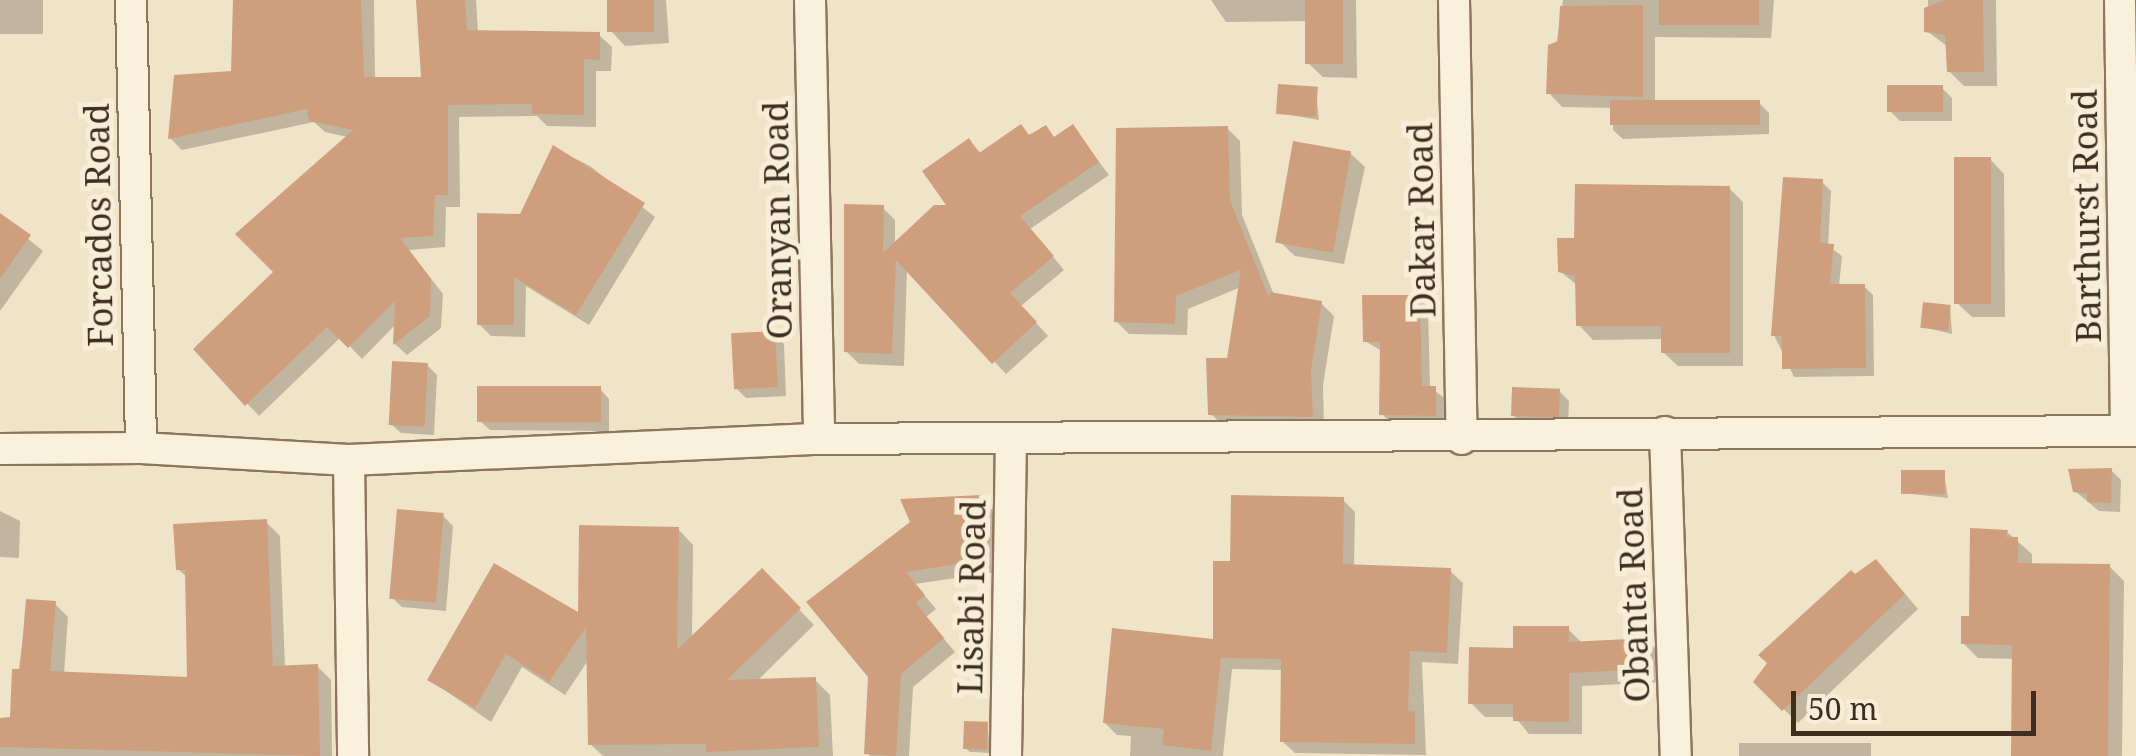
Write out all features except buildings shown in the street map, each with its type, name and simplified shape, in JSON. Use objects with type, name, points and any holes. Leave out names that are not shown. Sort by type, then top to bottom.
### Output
[{"type":"street","name":"Forcados Road","points":[[130,0],[141,448]]},
{"type":"street","name":"Oranyan Road","points":[[810,0],[819,439]]},
{"type":"street","name":"Dakar Road","points":[[1454,0],[1462,438]]},
{"type":"street","name":"Barthurst Road","points":[[2120,0],[2131,430]]},
{"type":"street","points":[[0,449],[141,448],[349,460],[819,439],[1462,438],[1665,432],[2131,430]]},
{"type":"street","name":"Obanta Road","points":[[1665,432],[1676,756]]},
{"type":"street","name":"Lisabi Road","points":[[1006,756],[1011,439]]},
{"type":"street","points":[[349,460],[354,756]]}]
